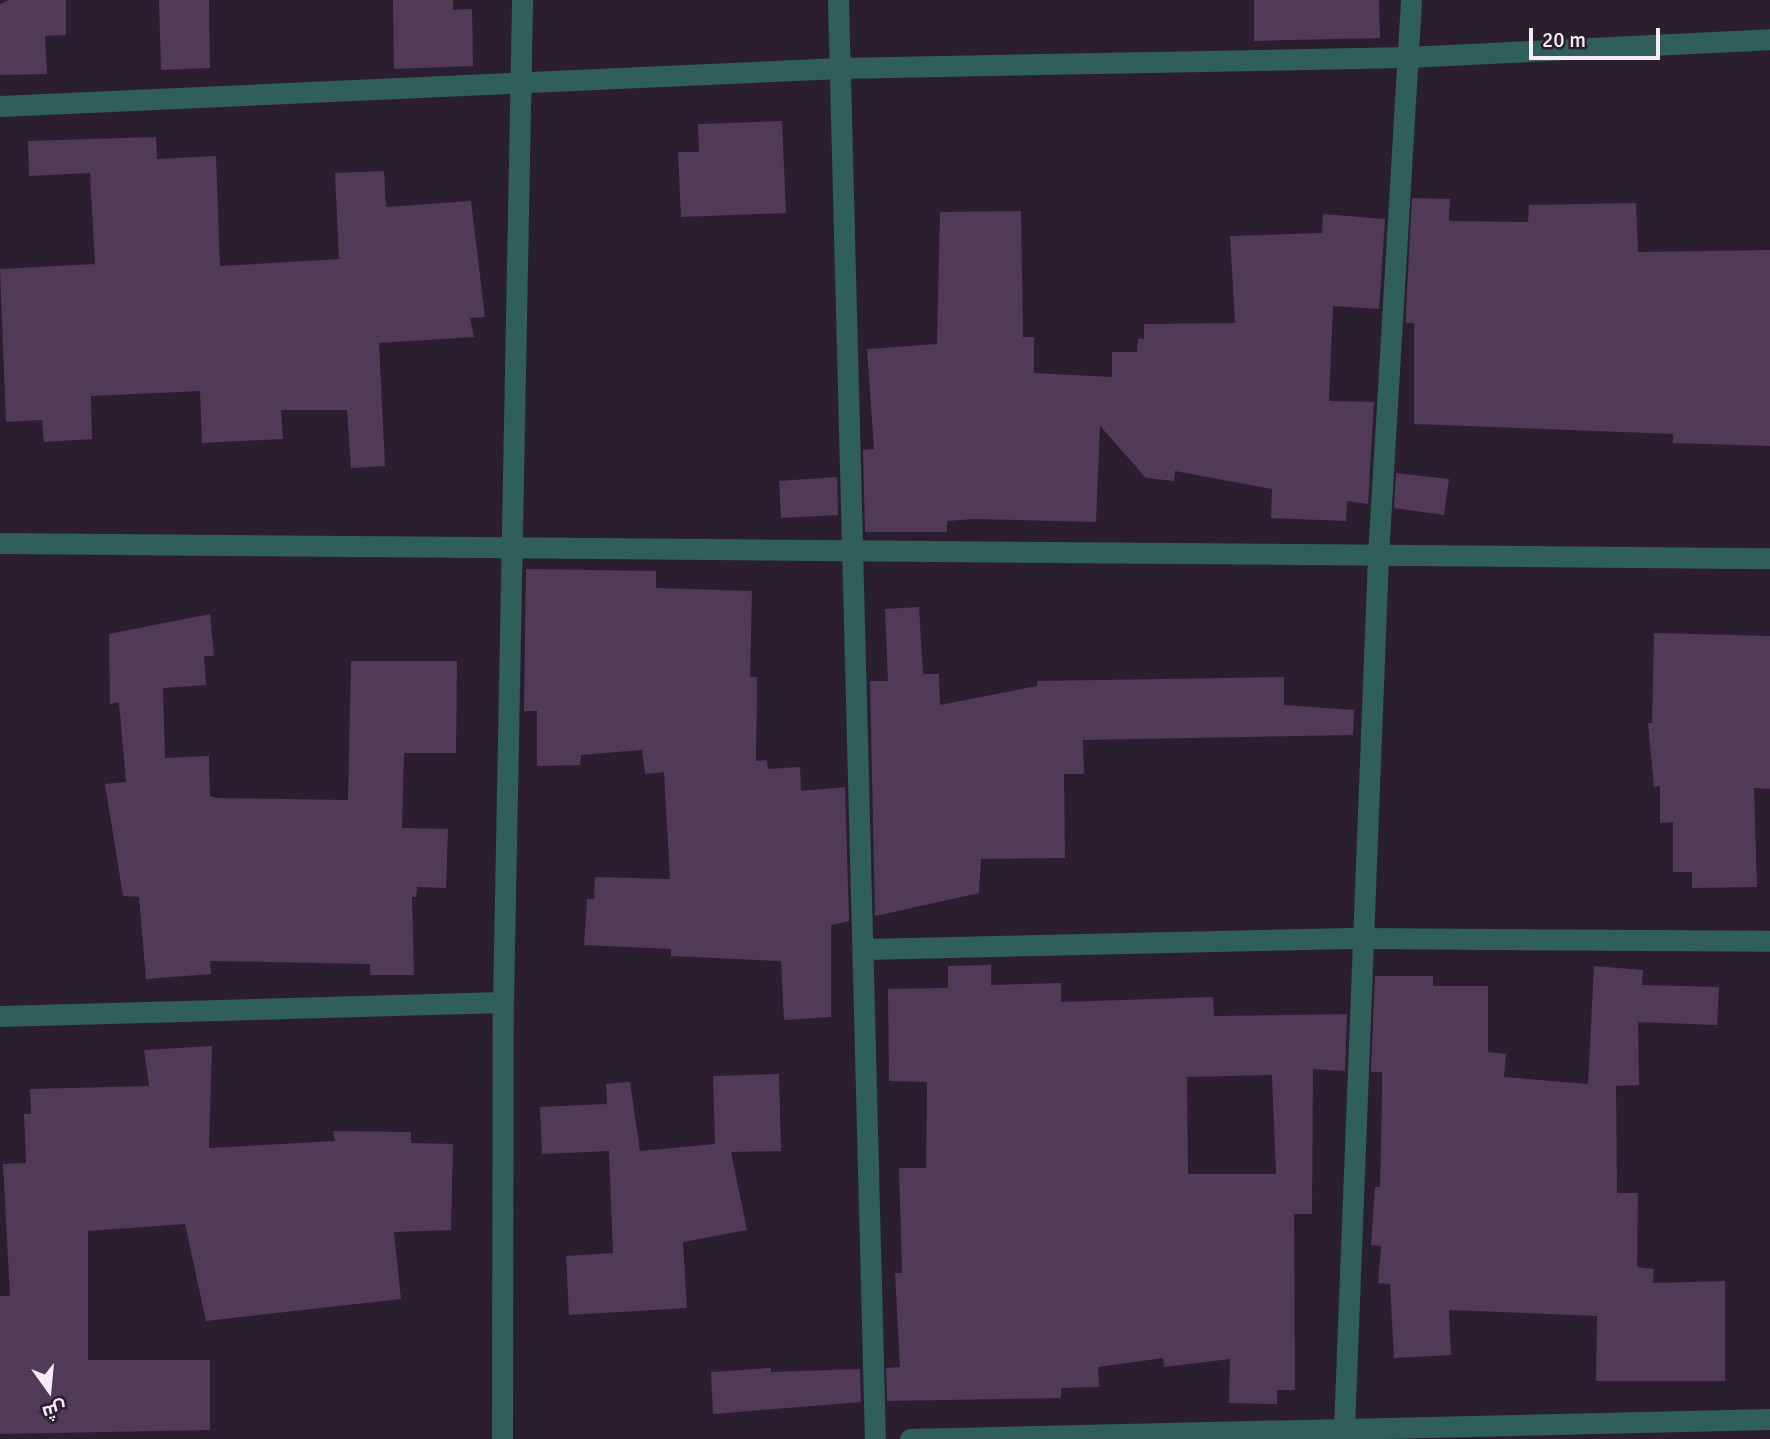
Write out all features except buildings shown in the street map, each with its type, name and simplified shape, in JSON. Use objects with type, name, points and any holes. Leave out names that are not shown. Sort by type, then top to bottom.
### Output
[{"type":"street","points":[[502,1439],[503,1002],[523,0]]},
{"type":"street","points":[[838,0],[865,949],[875,1439]]},
{"type":"street","points":[[1344,1429],[1378,555],[1411,0]]},
{"type":"street","points":[[0,106],[840,68],[1408,57],[1770,39]]},
{"type":"street","points":[[0,543],[853,553],[1770,558]]},
{"type":"street","points":[[865,949],[1362,938],[1770,941]]},
{"type":"street","points":[[0,1016],[503,1002]]},
{"type":"street","points":[[910,1439],[1201,1436],[1344,1429],[1770,1419]]}]
